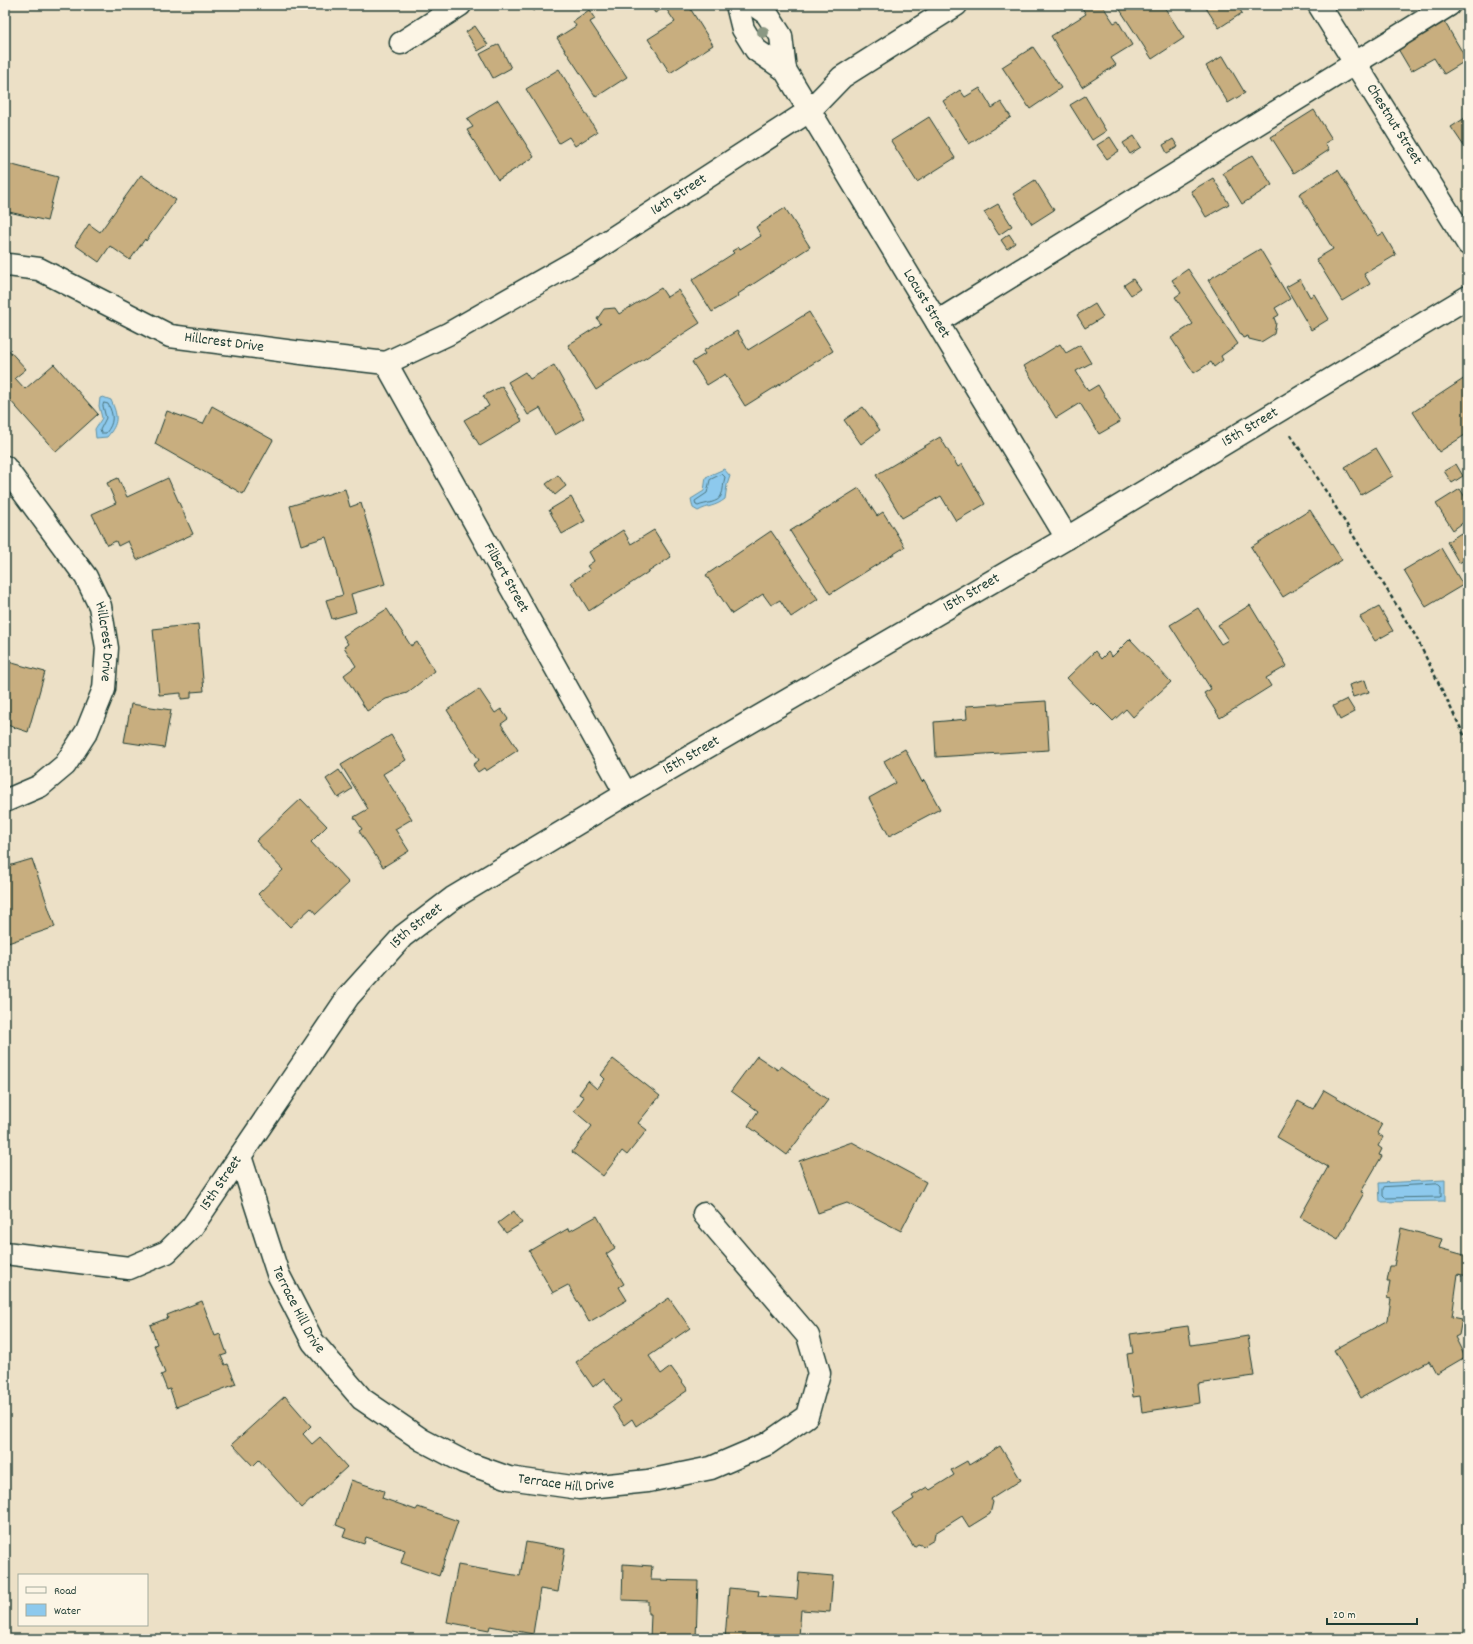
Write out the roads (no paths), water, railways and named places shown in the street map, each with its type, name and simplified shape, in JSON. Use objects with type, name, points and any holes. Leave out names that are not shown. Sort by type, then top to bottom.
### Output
[{"type":"street","points":[[401,43],[460,5]]},
{"type":"street","name":"Locust Street","points":[[737,5],[743,29],[756,50],[785,70]]},
{"type":"street","name":"Locust Street","points":[[754,5],[767,14],[781,36],[785,70],[1067,538]]},
{"type":"street","name":"16th Street","points":[[386,362],[448,334],[587,255],[809,111],[842,77],[956,5]]},
{"type":"street","name":"Chestnut Street","points":[[1318,5],[1468,244]]},
{"type":"street","points":[[937,322],[1450,5]]},
{"type":"street","name":"Hillcrest Drive","points":[[5,266],[8,265],[39,269],[170,336],[325,356],[386,362]]},
{"type":"street","name":"15th Street","points":[[5,1253],[130,1268],[167,1252],[192,1227],[348,997],[403,936],[453,898],[626,794],[1067,538],[1278,413],[1468,297]]},
{"type":"street","name":"Filbert Street","points":[[386,362],[626,794]]},
{"type":"street","name":"Hillcrest Drive","points":[[5,466],[86,577],[100,606],[107,648],[104,689],[87,731],[65,765],[40,786],[5,801]]},
{"type":"street","name":"Terrace Hill Drive","points":[[240,1156],[278,1274],[313,1342],[362,1398],[422,1440],[464,1462],[509,1478],[579,1488],[648,1481],[711,1468],[767,1444],[807,1416],[819,1373],[808,1336],[704,1214]]},
{"type":"water","points":[[103,397],[111,400],[116,419],[114,428],[107,437],[96,438],[95,429],[102,418],[99,406],[100,398]]},
{"type":"water","points":[[724,469],[730,476],[725,499],[698,511],[693,508],[691,499],[704,491],[706,477]]},
{"type":"water","points":[[1445,1180],[1445,1201],[1380,1202],[1379,1183]]}]
